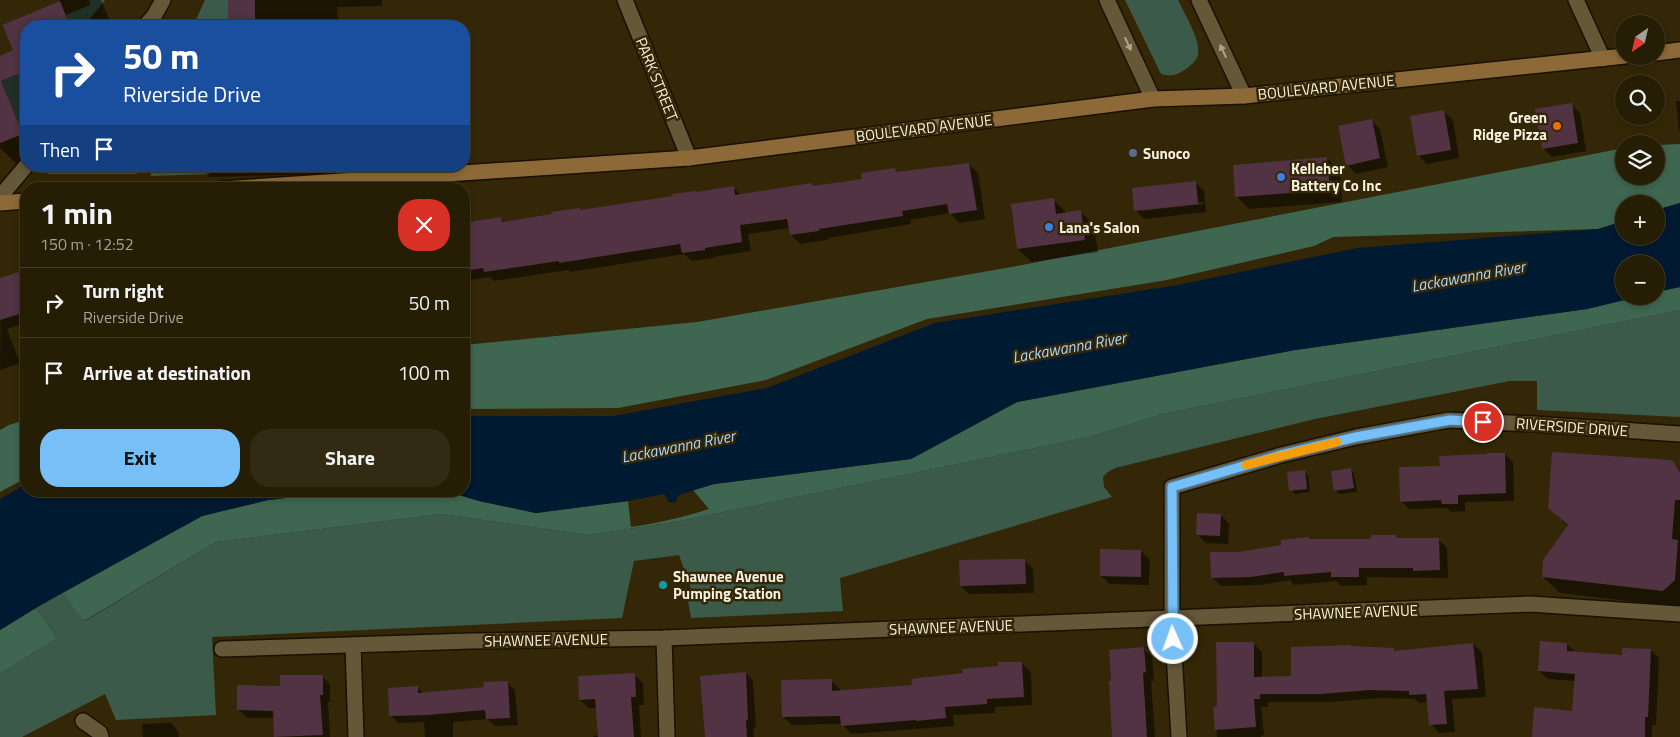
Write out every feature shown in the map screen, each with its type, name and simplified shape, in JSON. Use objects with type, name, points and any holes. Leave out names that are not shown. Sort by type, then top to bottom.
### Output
[{"type":"street","points":[[150,20],[163,0]]},
{"type":"street","name":"PARK STREET","points":[[625,0],[689,158]]},
{"type":"street","points":[[1107,0],[1153,99]]},
{"type":"street","points":[[1199,0],[1244,96]]},
{"type":"street","points":[[1576,0],[1603,59]]},
{"type":"street","points":[[1665,52],[1680,50]]},
{"type":"street","name":"BOULEVARD AVENUE","points":[[327,182],[689,158],[1153,99],[1244,96],[1615,57]]},
{"type":"street","points":[[0,197],[21,172]]},
{"type":"street","points":[[0,203],[20,201]]},
{"type":"street","name":"RIVERSIDE DRIVE","points":[[1172,619],[1172,487],[1281,455],[1356,437],[1450,420],[1680,434]]},
{"type":"street","name":"SHAWNEE AVENUE","points":[[222,649],[471,640],[664,638],[1530,604],[1680,614]]},
{"type":"street","points":[[1172,619],[1179,737]]},
{"type":"street","points":[[664,638],[667,737]]},
{"type":"street","points":[[353,644],[356,737]]},
{"type":"street","points":[[83,721],[100,732],[100,737]]},
{"type":"green space","points":[[89,0],[105,0],[89,20],[68,20],[66,15],[90,5]]},
{"type":"green space","points":[[205,0],[228,0],[228,20],[196,20]]},
{"type":"green space","points":[[1125,0],[1178,0],[1197,41],[1198,54],[1194,63],[1177,74],[1161,74]]},
{"type":"green space","points":[[20,73],[20,127],[1,81]]},
{"type":"green space","points":[[1680,144],[1680,203],[1665,207],[1665,195],[1615,195],[1615,224],[1598,229],[1333,237],[1314,246],[1167,280],[927,319],[766,380],[618,408],[470,409],[470,344],[697,322],[1017,266],[1615,150],[1615,185],[1665,185],[1665,145]]},
{"type":"green space","points":[[49,172],[137,172],[137,174],[47,174]]},
{"type":"green space","points":[[151,172],[211,172],[211,174],[151,176]]},
{"type":"green space","points":[[1680,287],[1680,310],[1163,414],[1089,437],[675,522],[588,535],[442,514],[216,542],[84,621],[62,593],[202,516],[268,500],[295,497],[466,497],[536,513],[628,501],[631,527],[670,520],[709,509],[693,490],[714,484],[911,459],[1017,402],[1295,350],[1587,309],[1615,302],[1615,305],[1665,305],[1665,290]]},
{"type":"green space","points":[[1680,310],[1680,417],[1537,410],[1537,381],[1510,381],[1315,419],[1115,468],[1103,477],[1104,487],[1112,497],[840,578],[843,611],[691,618],[686,590],[691,589],[679,555],[634,561],[622,618],[212,637],[216,715],[116,720],[105,694],[22,737],[0,737],[0,674],[57,638],[36,608],[62,593],[85,621],[216,542],[442,514],[588,535],[675,522],[1089,437],[1163,414]]},
{"type":"green space","points":[[20,422],[20,481],[0,492],[0,430]]},
{"type":"green space","points":[[36,608],[57,638],[0,674],[0,630]]},
{"type":"water","name":"Lackawanna River","points":[[1680,203],[1680,287],[1665,290],[1665,255],[1615,255],[1615,302],[1587,309],[1295,350],[1017,402],[911,459],[714,484],[679,495],[675,503],[669,502],[664,494],[628,501],[536,513],[466,497],[470,497],[470,416],[613,416],[767,388],[935,323],[1178,285],[1357,248],[1598,229],[1615,224],[1615,245],[1665,245],[1665,207]]},
{"type":"water","points":[[20,487],[20,497],[295,497],[268,500],[202,516],[39,606],[0,630],[0,499]]},
{"type":"building","points":[[228,0],[255,0],[255,20],[228,20]]},
{"type":"building","points":[[60,1],[68,20],[20,20],[20,73],[1,81],[20,127],[20,135],[0,143],[0,56],[13,50],[3,26],[0,26]]},
{"type":"building","name":"Green Ridge Pizza","points":[[1572,103],[1578,143],[1542,149],[1535,109]]},
{"type":"building","points":[[1444,110],[1451,150],[1417,156],[1410,116]]},
{"type":"building","points":[[1372,119],[1380,158],[1346,166],[1338,126]]},
{"type":"building","name":"Kelleher Battery Co Inc","points":[[1327,157],[1330,190],[1235,197],[1233,165]]},
{"type":"building","points":[[969,163],[977,210],[949,214],[947,204],[902,211],[903,216],[790,235],[787,219],[740,225],[742,242],[705,248],[705,250],[682,253],[680,244],[559,263],[559,261],[484,272],[483,268],[470,270],[470,222],[475,221],[501,217],[502,222],[552,214],[551,212],[580,208],[580,210],[673,196],[672,194],[734,186],[735,195],[812,183],[813,186],[862,179],[861,173],[895,168],[896,172]]},
{"type":"building","points":[[1196,181],[1198,204],[1134,211],[1132,188]]},
{"type":"building","name":"Lana's Salon","points":[[1054,198],[1056,214],[1081,210],[1085,240],[1017,249],[1011,204]]},
{"type":"building","points":[[20,272],[20,314],[0,320],[0,278]]},
{"type":"building","points":[[1552,452],[1672,460],[1680,472],[1680,500],[1675,500],[1672,539],[1678,540],[1675,580],[1663,591],[1542,577],[1543,560],[1568,525],[1548,508]]},
{"type":"building","points":[[1505,453],[1506,493],[1458,495],[1458,504],[1442,504],[1441,500],[1400,502],[1399,467],[1440,466],[1439,456]]},
{"type":"building","points":[[1351,468],[1354,488],[1334,491],[1331,471]]},
{"type":"building","points":[[1305,470],[1307,489],[1289,491],[1287,472]]},
{"type":"building","points":[[1197,513],[1221,514],[1220,536],[1196,535]]},
{"type":"building","points":[[1371,535],[1396,535],[1396,538],[1439,538],[1440,570],[1413,571],[1413,568],[1359,568],[1359,577],[1331,577],[1331,572],[1284,576],[1284,572],[1251,577],[1211,578],[1210,552],[1238,552],[1281,545],[1281,540],[1309,537],[1309,539],[1371,539]]},
{"type":"building","points":[[1100,549],[1141,550],[1141,577],[1100,576]]},
{"type":"building","points":[[1025,559],[1026,584],[960,586],[959,560]]},
{"type":"building","points":[[1540,641],[1567,643],[1567,651],[1622,655],[1622,648],[1651,649],[1648,717],[1645,717],[1645,737],[1532,737],[1534,707],[1572,711],[1575,674],[1538,671]]},
{"type":"building","points":[[1216,642],[1254,642],[1254,677],[1291,676],[1291,647],[1351,645],[1394,648],[1394,651],[1473,643],[1478,689],[1444,691],[1447,724],[1429,725],[1426,694],[1409,695],[1409,691],[1370,690],[1321,694],[1260,694],[1260,699],[1254,699],[1256,727],[1215,730],[1213,707],[1217,706]]},
{"type":"building","points":[[1144,647],[1146,672],[1143,673],[1147,737],[1112,737],[1109,650]]},
{"type":"building","points":[[998,662],[1022,662],[1024,697],[987,699],[987,704],[945,707],[946,718],[916,721],[841,726],[840,716],[782,717],[781,680],[832,679],[832,691],[912,685],[911,679],[963,673],[962,669],[998,666]]},
{"type":"building","points":[[746,672],[747,737],[705,737],[700,676]]},
{"type":"building","points":[[635,673],[636,697],[631,697],[634,737],[598,737],[595,699],[579,700],[578,676]]},
{"type":"building","points":[[280,675],[323,675],[323,695],[320,695],[323,735],[274,737],[273,711],[237,710],[237,685],[280,686]]},
{"type":"building","points":[[508,681],[510,718],[486,719],[485,710],[389,716],[388,688],[418,686],[418,693],[484,687],[483,682]]},
{"type":"slow traffic","points":[[1246,465],[1337,442]]},
{"type":"place","name":"Green Ridge Pizza","points":[[1557,126]]},
{"type":"place","name":"Sunoco","points":[[1133,153]]},
{"type":"place","name":"Kelleher Battery Co Inc","points":[[1281,177]]},
{"type":"place","name":"Lana's Salon","points":[[1049,227]]},
{"type":"place","name":"Shawnee Avenue Pumping Station","points":[[663,585]]},
{"type":"route","points":[[1173,639],[1172,487],[1281,455],[1356,437],[1450,420],[1483,422]]}]
